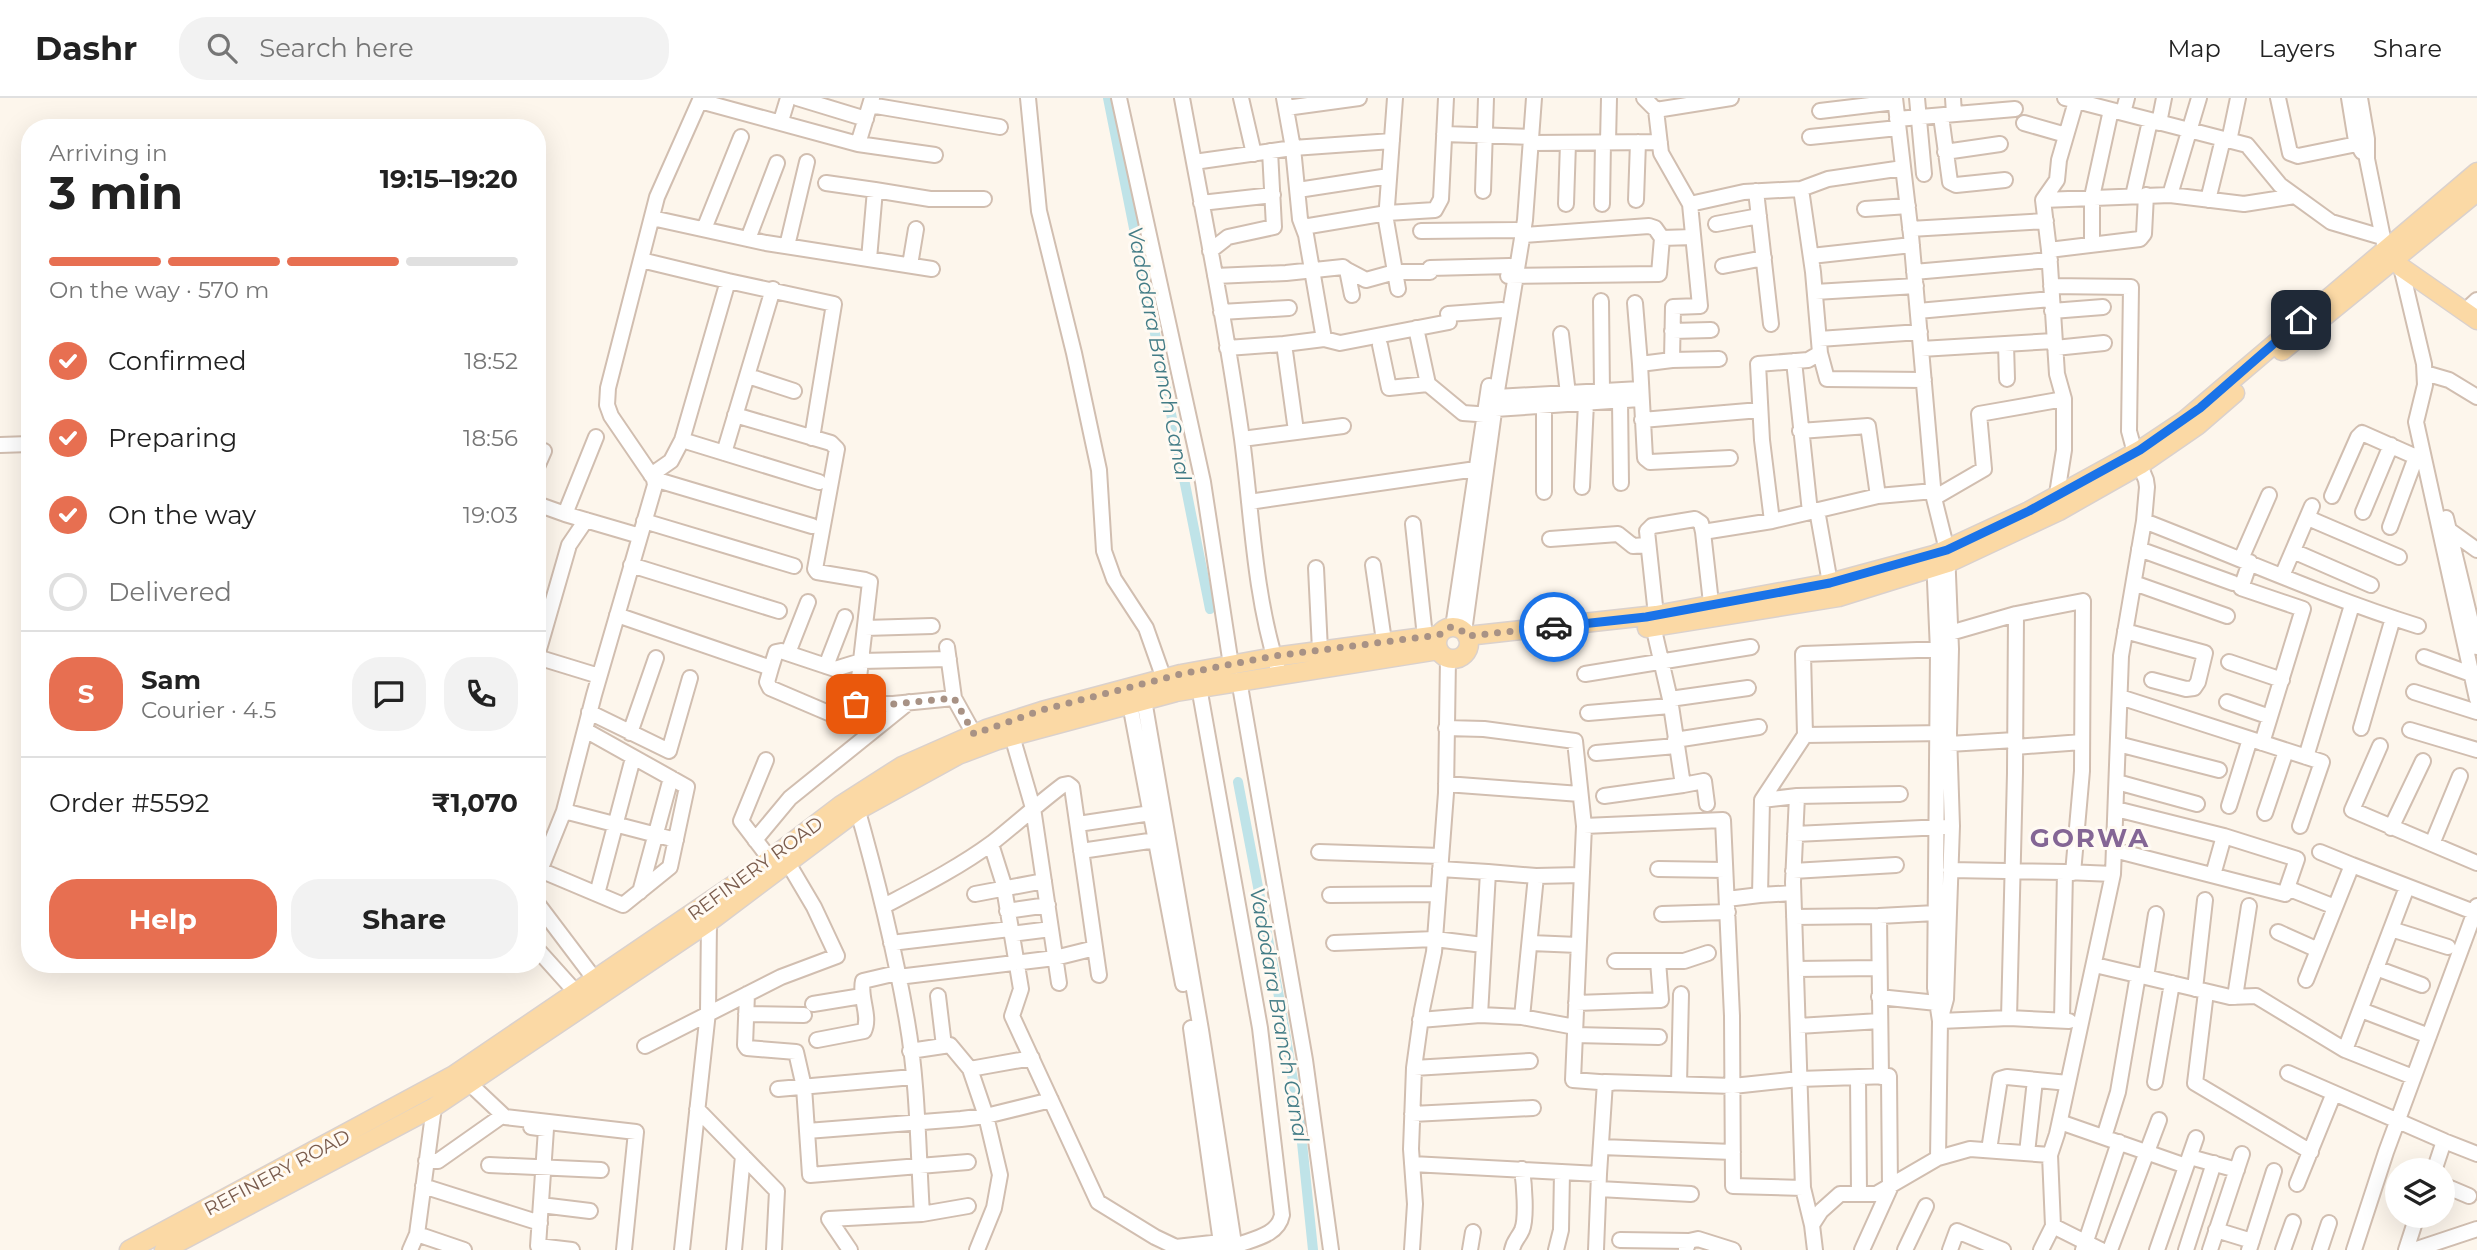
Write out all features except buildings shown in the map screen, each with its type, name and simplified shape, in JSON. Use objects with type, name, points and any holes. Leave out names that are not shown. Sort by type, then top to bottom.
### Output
[{"type":"main road","name":"REFINERY ROAD","points":[[2391,253],[2477,172]]},
{"type":"main road","name":"REFINERY ROAD","points":[[130,1250],[434,1107],[599,986],[788,863],[902,766],[974,734],[1000,734],[1137,702],[1171,682],[1199,687],[1274,656],[1384,641],[1450,640],[1839,597],[1941,559],[2029,511],[2059,502],[2137,459],[2391,253],[2477,192]]},
{"type":"main road","points":[[2391,253],[2473,310]]},
{"type":"main road","name":"REFINERY ROAD","points":[[1653,619],[1711,603],[1830,583],[1941,559]]},
{"type":"main road","name":"REFINERY ROAD","points":[[704,916],[769,859],[856,803],[1000,734],[1042,710],[1171,682],[1235,673],[1279,674],[1450,640]]},
{"type":"main road","name":"REFINERY ROAD","points":[[171,1248],[582,998]]},
{"type":"street","points":[[781,121],[788,98]]},
{"type":"street","points":[[797,98],[1000,127]]},
{"type":"street","points":[[1028,98],[1039,211],[1074,353],[1098,470],[1104,551],[1114,579],[1146,628],[1171,682]]},
{"type":"street","points":[[1119,98],[1203,482],[1305,1060],[1331,1250]]},
{"type":"street","points":[[1182,98],[1242,439],[1256,572],[1279,674]]},
{"type":"street","points":[[1241,98],[1254,154]]},
{"type":"street","points":[[1324,339],[1303,227],[1285,103],[1359,98]]},
{"type":"street","points":[[1395,98],[1386,225],[1398,289]]},
{"type":"street","points":[[1303,227],[1387,213],[1438,208],[1441,200],[1446,98]]},
{"type":"street","points":[[1483,191],[1486,98]]},
{"type":"street","points":[[1525,98],[1528,139]]},
{"type":"street","points":[[1450,640],[1493,409],[1520,232],[1534,98]]},
{"type":"street","points":[[1602,204],[1609,98]]},
{"type":"street","points":[[1644,98],[1657,110],[1661,153],[1690,204],[1700,306],[1673,307],[1672,360]]},
{"type":"street","points":[[1657,110],[1693,101],[1731,98]]},
{"type":"street","points":[[1917,98],[1924,174]]},
{"type":"street","points":[[1953,98],[1947,115],[1945,152],[1948,179],[1952,184],[2005,180]]},
{"type":"street","points":[[2092,246],[2092,197],[2117,111],[2127,98]]},
{"type":"street","points":[[1815,292],[1915,279],[2140,239],[2144,234],[2140,196],[2155,122],[2164,98]]},
{"type":"street","points":[[2171,195],[2199,98]]},
{"type":"street","points":[[2208,200],[2238,98]]},
{"type":"street","points":[[2278,98],[2291,153],[2298,156],[2357,144]]},
{"type":"street","points":[[2349,98],[2357,144],[2367,159]]},
{"type":"street","points":[[2360,98],[2367,139],[2367,159],[2425,373],[2421,407],[2416,422],[2419,458],[2448,544],[2477,647]]},
{"type":"street","points":[[546,855],[564,811],[599,676],[655,485],[653,477],[611,416],[607,404],[608,388],[657,197],[701,99],[858,144],[935,155]]},
{"type":"street","points":[[2059,502],[2064,450],[2064,399],[2057,374],[2043,200],[2057,180],[2073,99],[2247,145],[2280,185],[2331,222],[2391,253]]},
{"type":"street","points":[[1820,111],[1895,100],[1908,205],[1941,559],[1946,644],[1944,827],[1936,913],[1935,988],[1940,1021],[1938,1158]]},
{"type":"street","points":[[1810,137],[1898,124],[1919,117],[1947,115],[1991,105],[2015,109]]},
{"type":"street","points":[[858,144],[869,107]]},
{"type":"street","points":[[2024,123],[2066,135]]},
{"type":"street","points":[[1444,134],[1568,143],[1660,142]]},
{"type":"street","points":[[704,229],[741,137]]},
{"type":"street","points":[[1194,162],[1293,148],[1392,141]]},
{"type":"street","points":[[1636,200],[1638,142]]},
{"type":"street","points":[[1566,204],[1568,143]]},
{"type":"street","points":[[1945,152],[2000,145]]},
{"type":"street","points":[[1210,251],[1228,237],[1272,229],[1274,225],[1270,151]]},
{"type":"street","points":[[788,246],[807,162]]},
{"type":"street","points":[[748,239],[777,163]]},
{"type":"street","points":[[1690,204],[1756,191],[1801,189],[1828,179],[1903,168]]},
{"type":"street","points":[[1298,190],[1389,176]]},
{"type":"street","points":[[826,183],[930,199],[984,198]]},
{"type":"street","points":[[1801,189],[1820,346],[1827,379],[1924,380]]},
{"type":"street","points":[[869,259],[875,190]]},
{"type":"street","points":[[1756,191],[1771,324]]},
{"type":"street","points":[[1201,203],[1273,195]]},
{"type":"street","points":[[2043,200],[2171,195],[2240,204],[2295,196]]},
{"type":"street","points":[[1865,209],[1908,205]]},
{"type":"street","points":[[1716,224],[1759,216]]},
{"type":"street","points":[[652,218],[748,239],[932,269]]},
{"type":"street","points":[[1910,229],[2046,221]]},
{"type":"street","points":[[1215,276],[1343,267],[1366,280],[1395,272],[1430,270],[1660,274],[1662,238],[1655,228],[1649,226],[1520,232],[1422,231]]},
{"type":"street","points":[[909,265],[916,229]]},
{"type":"street","points":[[1662,238],[1693,237]]},
{"type":"street","points":[[1811,256],[1912,245]]},
{"type":"street","points":[[1723,266],[1764,258]]},
{"type":"street","points":[[641,260],[834,304],[812,438]]},
{"type":"street","points":[[1348,270],[1352,295]]},
{"type":"street","points":[[1412,1250],[1415,1203],[1412,1164],[1414,1068],[1435,939],[1446,784],[1450,640],[1476,469],[1493,409],[1502,310],[1512,273]]},
{"type":"street","points":[[653,477],[671,461],[682,440],[728,281]]},
{"type":"street","points":[[1918,311],[2132,287],[2129,431],[2146,480],[2144,522],[2121,656],[2113,874],[2060,1122],[2050,1155],[2053,1226],[2041,1250]]},
{"type":"street","points":[[724,453],[774,289]]},
{"type":"street","points":[[2051,298],[2103,307]]},
{"type":"street","points":[[1601,301],[1602,392]]},
{"type":"street","points":[[1635,303],[1645,458],[1650,462],[1730,458]]},
{"type":"street","points":[[1221,312],[1289,308]]},
{"type":"street","points":[[1227,348],[1324,339],[1339,343],[1416,328],[1449,318],[1502,310]]},
{"type":"street","points":[[1416,328],[1428,384],[1463,413],[1568,394],[1640,394]]},
{"type":"street","points":[[1672,331],[1712,330]]},
{"type":"street","points":[[1772,522],[1758,364],[1808,360],[1820,346],[1920,332]]},
{"type":"street","points":[[1561,334],[1568,394]]},
{"type":"street","points":[[1921,349],[2007,344],[2104,343]]},
{"type":"street","points":[[1284,344],[1296,432]]},
{"type":"street","points":[[2007,344],[2007,379]]},
{"type":"street","points":[[1380,345],[1389,388],[1428,384]]},
{"type":"street","points":[[1640,364],[1719,359]]},
{"type":"street","points":[[1794,361],[1800,431],[1830,583]]},
{"type":"street","points":[[2425,373],[2449,380],[2477,397]]},
{"type":"street","points":[[748,376],[794,391]]},
{"type":"street","points":[[1493,409],[1620,401],[1640,394]]},
{"type":"street","points":[[1703,532],[1772,522],[1878,496],[1934,495],[1984,469],[1979,414],[2064,399]]},
{"type":"street","points":[[1620,401],[1621,483]]},
{"type":"street","points":[[1582,486],[1586,403]]},
{"type":"street","points":[[1544,406],[1544,492]]},
{"type":"street","points":[[2421,407],[2449,530],[2448,544],[2477,699]]},
{"type":"street","points":[[1642,421],[1760,410]]},
{"type":"street","points":[[735,415],[835,446],[837,452],[816,571],[870,582],[856,704],[954,698]]},
{"type":"street","points":[[1242,439],[1343,426]]},
{"type":"street","points":[[1800,431],[1868,426],[1878,496]]},
{"type":"street","points":[[2332,496],[2360,434],[2365,433],[2419,458]]},
{"type":"street","points":[[565,514],[596,437]]},
{"type":"street","points":[[682,440],[819,482]]},
{"type":"street","points":[[0,445],[21,444]]},
{"type":"street","points":[[2363,512],[2391,445]]},
{"type":"street","points":[[2390,527],[2419,458]]},
{"type":"street","points":[[1249,502],[1476,469]]},
{"type":"street","points":[[653,477],[812,526]]},
{"type":"street","points":[[2229,806],[2256,741],[2270,718],[2302,609],[2241,588],[2245,560],[2269,495]]},
{"type":"street","points":[[546,507],[586,520],[642,528],[794,566]]},
{"type":"street","points":[[2282,576],[2310,512],[2399,557]]},
{"type":"street","points":[[1683,785],[1653,619],[1646,535],[1653,526],[1695,519],[1701,523],[1711,603]]},
{"type":"street","points":[[546,626],[569,545],[586,520]]},
{"type":"street","points":[[2144,522],[2245,560],[2352,605],[2418,626]]},
{"type":"street","points":[[1413,524],[1450,640]]},
{"type":"street","points":[[2449,530],[2477,550]]},
{"type":"street","points":[[1550,539],[1618,534],[1633,546],[1647,545]]},
{"type":"street","points":[[2139,550],[2233,583]]},
{"type":"street","points":[[2293,551],[2371,585]]},
{"type":"street","points":[[1941,559],[1946,644]]},
{"type":"street","points":[[631,565],[779,611]]},
{"type":"street","points":[[1373,565],[1384,641]]},
{"type":"street","points":[[1316,568],[1320,650]]},
{"type":"street","points":[[2134,583],[2227,616]]},
{"type":"street","points":[[1760,895],[1762,800],[1805,735],[1803,654],[1946,644],[2016,614],[2082,601],[2082,771],[2069,872],[2062,1020]]},
{"type":"street","points":[[788,653],[808,602]]},
{"type":"street","points":[[2306,757],[2352,605]]},
{"type":"street","points":[[2009,1018],[2016,614]]},
{"type":"street","points":[[617,615],[771,668]]},
{"type":"street","points":[[826,666],[845,617]]},
{"type":"street","points":[[2361,728],[2393,618]]},
{"type":"street","points":[[865,628],[932,626]]},
{"type":"street","points":[[2125,631],[2205,653],[2194,688],[2186,690],[2152,680]]},
{"type":"street","points":[[1585,674],[1751,647]]},
{"type":"street","points":[[838,717],[767,685],[776,652],[781,650],[835,669],[861,661],[948,653],[954,698],[974,734]]},
{"type":"street","points":[[2424,657],[2472,674]]},
{"type":"street","points":[[630,733],[656,658]]},
{"type":"street","points":[[546,660],[599,676]]},
{"type":"street","points":[[2229,662],[2282,680]]},
{"type":"street","points":[[589,712],[668,751],[690,678]]},
{"type":"street","points":[[991,844],[1004,890],[1021,989],[1012,1016],[1098,1202],[1174,1248],[1228,1247],[1277,1228],[1282,1214],[1260,1028],[1199,687]]},
{"type":"street","points":[[1588,713],[1748,688]]},
{"type":"street","points":[[2414,692],[2477,712]]},
{"type":"street","points":[[2120,697],[2322,762],[2300,826]]},
{"type":"street","points":[[755,840],[790,799],[909,702]]},
{"type":"street","points":[[1137,702],[1199,1016],[1228,1247]]},
{"type":"street","points":[[1137,702],[1151,813],[1189,1013],[1228,1247]]},
{"type":"street","points":[[2227,702],[2270,718]]},
{"type":"street","points":[[1596,753],[1676,743],[1759,727]]},
{"type":"street","points":[[1446,728],[1484,729],[1575,741],[1584,826],[1573,1080],[1733,1086],[1799,1079],[1889,1076],[1890,1188],[1866,1249]]},
{"type":"street","points":[[546,877],[623,905],[670,867],[687,787],[584,730]]},
{"type":"street","points":[[2410,730],[2477,750]]},
{"type":"street","points":[[1000,734],[1033,808],[1059,983]]},
{"type":"street","points":[[1805,735],[1945,737],[2015,744],[2082,741]]},
{"type":"street","points":[[2118,744],[2219,770]]},
{"type":"street","points":[[2380,746],[2352,810],[2477,863]]},
{"type":"street","points":[[2265,813],[2286,751]]},
{"type":"street","points":[[597,894],[633,758]]},
{"type":"street","points":[[766,760],[741,818],[742,824],[769,859]]},
{"type":"street","points":[[2391,828],[2423,761]]},
{"type":"street","points":[[2431,844],[2460,776]]},
{"type":"street","points":[[640,891],[671,778]]},
{"type":"street","points":[[1604,796],[1704,781],[1707,804]]},
{"type":"street","points":[[2117,782],[2197,804]]},
{"type":"street","points":[[884,906],[937,878],[991,844],[1033,808],[1068,784],[1072,788],[1078,824],[1099,975]]},
{"type":"street","points":[[1446,784],[1580,794]]},
{"type":"street","points":[[1762,800],[1797,796],[1900,794]]},
{"type":"street","points":[[1797,796],[1793,893],[1803,1188],[1815,1250]]},
{"type":"street","points":[[856,803],[884,906],[907,1023],[918,1124],[922,1214]]},
{"type":"street","points":[[2114,850],[2286,894],[2297,859],[2224,836],[2116,809]]},
{"type":"street","points":[[564,811],[676,841]]},
{"type":"street","points":[[1078,824],[1151,813]]},
{"type":"street","points":[[1584,826],[1723,820],[1733,1086],[1733,1186],[1803,1188]]},
{"type":"street","points":[[1795,834],[1944,827]]},
{"type":"street","points":[[1940,1021],[1946,999],[1951,870],[1944,827]]},
{"type":"street","points":[[2213,875],[2224,836]]},
{"type":"street","points":[[1081,851],[1156,840]]},
{"type":"street","points":[[1319,852],[1441,863],[1488,872],[1536,876],[1581,874]]},
{"type":"street","points":[[2319,852],[2407,887],[2476,909],[2397,1121],[2354,1250]]},
{"type":"street","points":[[645,1046],[781,977],[837,956],[814,907],[788,863]]},
{"type":"street","points":[[2305,980],[2352,864]]},
{"type":"street","points":[[1793,871],[1896,865]]},
{"type":"street","points":[[1658,869],[1725,870]]},
{"type":"street","points":[[1951,870],[2113,874]]},
{"type":"street","points":[[1480,1015],[1488,872]]},
{"type":"street","points":[[1522,1017],[1536,876]]},
{"type":"street","points":[[975,894],[1044,881]]},
{"type":"street","points":[[2345,1050],[2407,887]]},
{"type":"street","points":[[2292,890],[2335,907]]},
{"type":"street","points":[[1662,914],[1727,906],[1760,895],[1793,893]]},
{"type":"street","points":[[1330,895],[1438,894]]},
{"type":"street","points":[[2205,900],[2195,1083],[2311,1152]]},
{"type":"street","points":[[1007,911],[1048,905]]},
{"type":"street","points":[[2235,997],[2249,906]]},
{"type":"street","points":[[1794,917],[1936,913]]},
{"type":"street","points":[[546,914],[599,986]]},
{"type":"street","points":[[2104,1137],[2118,1092],[2156,914]]},
{"type":"street","points":[[682,1250],[708,1013],[704,916]]},
{"type":"street","points":[[1879,916],[1881,1077]]},
{"type":"street","points":[[891,943],[1051,929]]},
{"type":"street","points":[[2391,929],[2448,947]]},
{"type":"street","points":[[2278,932],[2318,950]]},
{"type":"street","points":[[1334,943],[1435,939],[1483,945]]},
{"type":"street","points":[[1531,943],[1578,945]]},
{"type":"street","points":[[817,1040],[864,1031],[867,1024],[861,984],[864,979],[1055,957],[1095,948]]},
{"type":"street","points":[[1615,961],[1688,960],[1708,953]]},
{"type":"street","points":[[546,959],[582,998]]},
{"type":"street","points":[[1576,1003],[1661,1000],[1658,961]]},
{"type":"street","points":[[2095,965],[2235,997],[2256,996],[2345,1050],[2413,1077]]},
{"type":"street","points":[[1796,969],[1879,968]]},
{"type":"street","points":[[2376,968],[2422,985]]},
{"type":"street","points":[[2155,1082],[2172,983]]},
{"type":"street","points":[[747,994],[747,1048],[796,1052],[804,1087],[810,1175],[968,1161]]},
{"type":"street","points":[[1679,1084],[1681,994]]},
{"type":"street","points":[[746,1014],[808,1010],[862,996]]},
{"type":"street","points":[[938,996],[944,1046]]},
{"type":"street","points":[[1879,998],[1937,1003]]},
{"type":"street","points":[[2361,1010],[2429,1036]]},
{"type":"street","points":[[1420,1020],[1480,1015],[1522,1017],[1575,1031],[1658,1037]]},
{"type":"street","points":[[1940,1021],[2009,1018],[2081,1023]]},
{"type":"street","points":[[1798,1026],[1880,1021]]},
{"type":"street","points":[[910,1051],[950,1045],[970,1069],[986,1116],[1000,1175],[994,1208],[977,1250]]},
{"type":"street","points":[[970,1069],[1032,1058]]},
{"type":"street","points":[[1414,1068],[1530,1060]]},
{"type":"street","points":[[2288,1073],[2477,1154]]},
{"type":"street","points":[[778,1089],[913,1077]]},
{"type":"street","points":[[1989,1150],[1998,1082],[2003,1077],[2068,1083]]},
{"type":"street","points":[[1858,1078],[1859,1193]]},
{"type":"street","points":[[2027,1153],[2035,1080]]},
{"type":"street","points":[[1596,1250],[1605,1082],[1612,1083]]},
{"type":"street","points":[[467,1084],[499,1118],[512,1124],[546,1129],[538,1246],[572,1250]]},
{"type":"street","points":[[467,1084],[505,1117],[636,1132],[624,1250]]},
{"type":"street","points":[[2297,1184],[2334,1093]]},
{"type":"street","points":[[807,1131],[918,1124],[986,1116],[1051,1100]]},
{"type":"street","points":[[410,1250],[417,1234],[434,1107]]},
{"type":"street","points":[[1412,1114],[1533,1108]]},
{"type":"street","points":[[698,1109],[777,1191],[774,1250]]},
{"type":"street","points":[[426,1161],[435,1162],[444,1158],[499,1118]]},
{"type":"street","points":[[2110,1250],[2159,1120]]},
{"type":"street","points":[[2060,1122],[2147,1151],[2188,1162],[2214,1163],[2237,1170]]},
{"type":"street","points":[[2157,1250],[2196,1139]]},
{"type":"street","points":[[2085,1246],[2119,1142]]},
{"type":"street","points":[[2438,1158],[2444,1142]]},
{"type":"street","points":[[1601,1147],[1733,1152]]},
{"type":"street","points":[[1812,1225],[1821,1211],[1840,1194],[1877,1194],[1938,1158],[1969,1149],[2050,1155]]},
{"type":"street","points":[[2210,1250],[2242,1154]]},
{"type":"street","points":[[734,1250],[743,1156]]},
{"type":"street","points":[[2186,1250],[2214,1163]]},
{"type":"street","points":[[1412,1164],[1562,1172],[1599,1181],[1691,1194]]},
{"type":"street","points":[[489,1165],[601,1170]]},
{"type":"street","points":[[1512,1250],[1515,1238],[1522,1230],[1525,1192],[1522,1169]]},
{"type":"street","points":[[2216,1230],[2250,1246],[2274,1171]]},
{"type":"street","points":[[1556,1250],[1561,1230],[1562,1172]]},
{"type":"street","points":[[423,1186],[540,1223]]},
{"type":"street","points":[[2455,1190],[2469,1196]]},
{"type":"street","points":[[541,1205],[590,1211]]},
{"type":"street","points":[[850,1250],[829,1219],[922,1214],[968,1206]]},
{"type":"street","points":[[1905,1250],[1926,1206]]},
{"type":"street","points":[[2283,1250],[2293,1222]]},
{"type":"street","points":[[2320,1250],[2329,1223]]},
{"type":"street","points":[[2053,1226],[2085,1246],[2101,1250]]},
{"type":"street","points":[[2406,1250],[2413,1228]]},
{"type":"street","points":[[2414,1250],[2477,1229]]},
{"type":"street","points":[[1469,1250],[1474,1231]]},
{"type":"street","points":[[1950,1250],[1957,1231],[1987,1247],[2003,1250]]},
{"type":"street","points":[[417,1234],[464,1250]]},
{"type":"street","points":[[1620,1240],[1687,1245],[1698,1239],[1733,1250]]},
{"type":"waterway","name":"Vadodara Branch Canal","points":[[1108,98],[1210,609]]},
{"type":"waterway","name":"Vadodara Branch Canal","points":[[1238,782],[1300,1123],[1313,1250]]},
{"type":"way so far","points":[[856,704],[893,704],[954,698],[974,734],[1042,710],[1181,674],[1274,656],[1439,635],[1451,627],[1460,629],[1467,636],[1554,627]]},
{"type":"district","name":"GORWA","points":[[2090,838]]},
{"type":"route","points":[[1554,627],[1646,617],[1830,583],[1947,550],[2029,511],[2140,450],[2200,408],[2301,320]]}]
